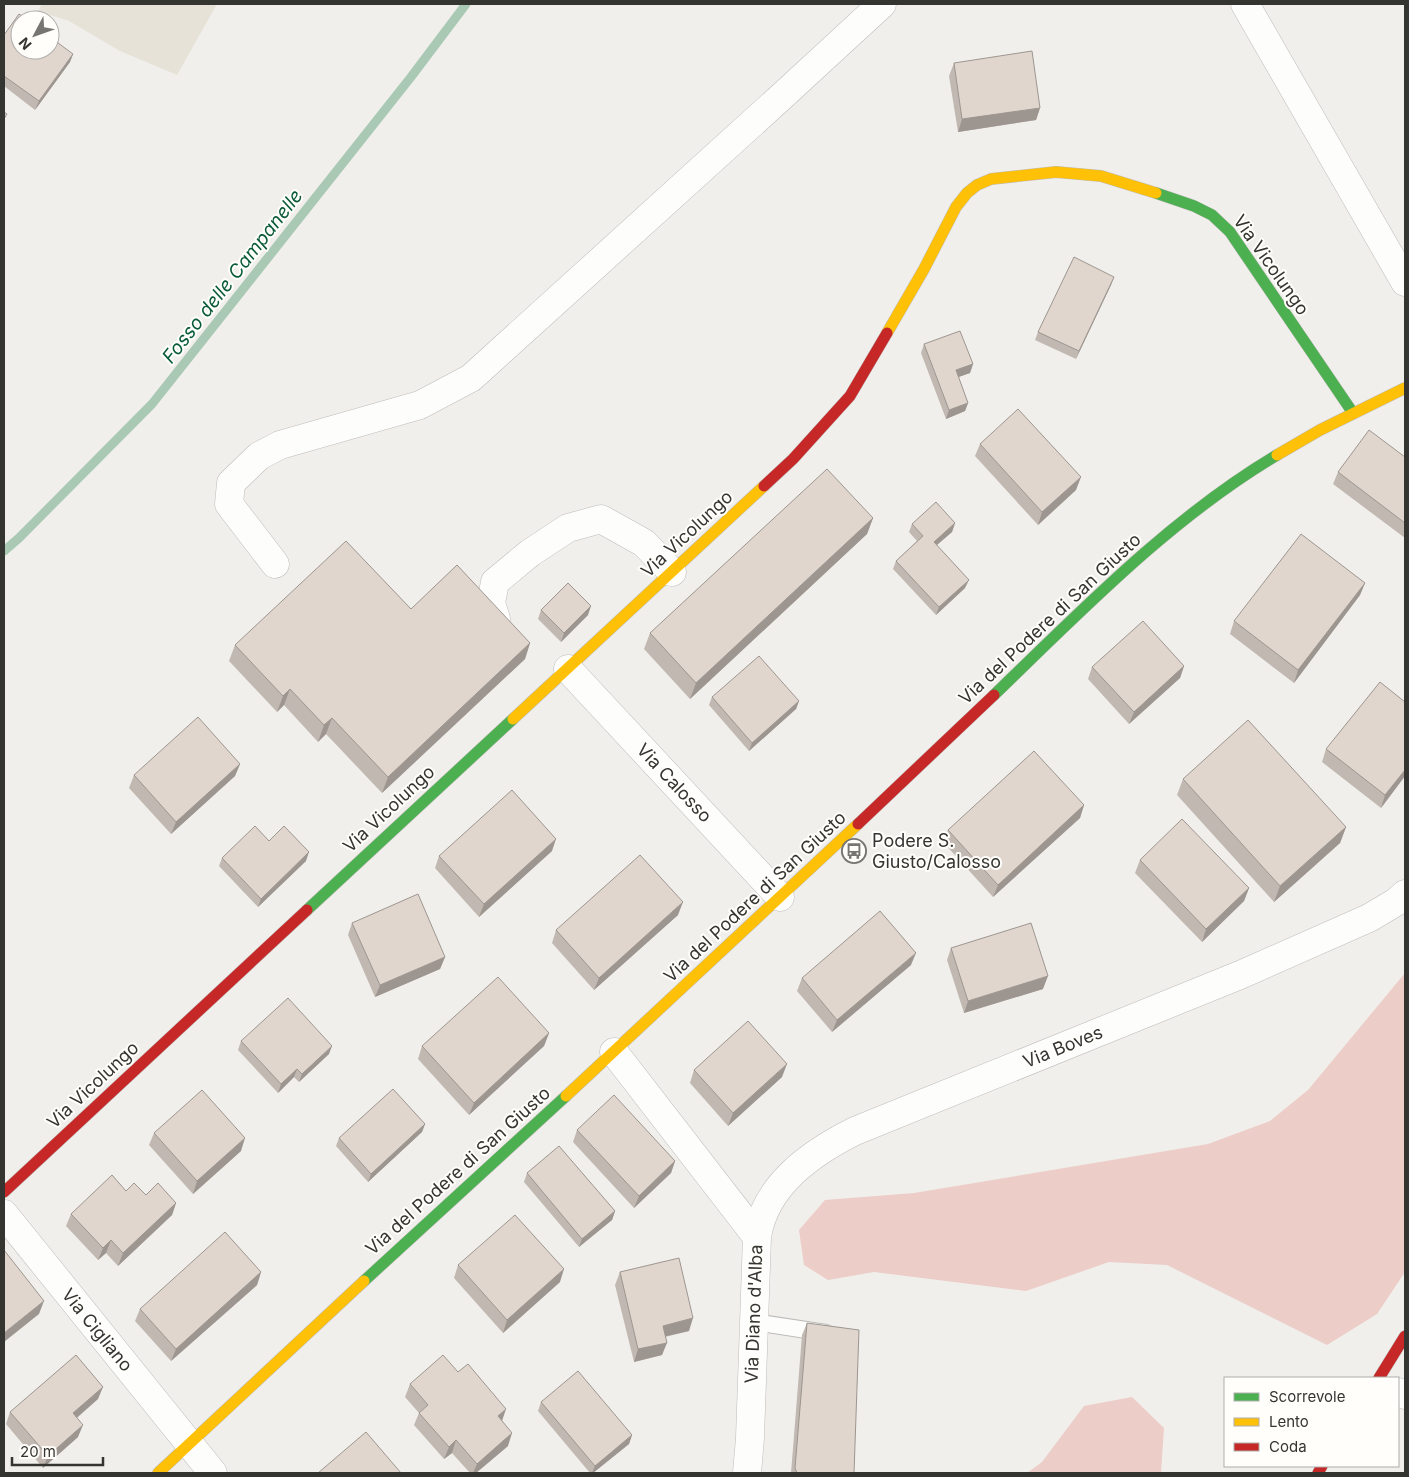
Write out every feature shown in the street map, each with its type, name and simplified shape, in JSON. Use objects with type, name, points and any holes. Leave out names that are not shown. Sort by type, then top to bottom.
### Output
[{"type":"street","points":[[275,564],[229,504],[231,483],[259,456],[280,445],[420,405],[470,378],[882,4]]},
{"type":"street","points":[[1245,4],[1405,282]]},
{"type":"street","name":"Via Vicolungo","points":[[4,1192],[446,779],[568,669],[793,459],[850,396],[924,269],[956,207],[967,193],[977,185],[991,179],[1056,172],[1101,176],[1160,194],[1212,215],[1230,232],[1353,413]]},
{"type":"street","name":"Via del Podere di San Giusto","points":[[158,1473],[410,1238],[614,1052],[866,817],[1115,579],[1146,552],[1199,508],[1250,471],[1298,442],[1405,388]]},
{"type":"street","points":[[496,619],[491,603],[495,582],[530,553],[568,528],[601,519],[644,543],[672,572]]},
{"type":"street","name":"Via Calosso","points":[[568,669],[780,896]]},
{"type":"street","name":"Via Boves","points":[[757,1237],[763,1214],[779,1187],[803,1163],[829,1144],[864,1128],[1240,976],[1369,918],[1396,902],[1405,894]]},
{"type":"street","name":"Via Diano d'Alba","points":[[614,1052],[757,1237],[747,1473]]},
{"type":"street","name":"Via Cigliano","points":[[4,1214],[213,1473]]},
{"type":"street","points":[[1380,1377],[1405,1336]]},
{"type":"lane","points":[[754,1322],[837,1334]]},
{"type":"shaded area","points":[[42,4],[217,4],[177,75],[120,51],[69,21],[60,18],[60,10],[39,10]]},
{"type":"shaded area","points":[[1405,973],[1405,1272],[1377,1314],[1327,1345],[1167,1265],[1109,1262],[1026,1291],[874,1272],[828,1280],[804,1265],[799,1230],[825,1200],[914,1193],[1208,1144],[1270,1121],[1308,1090]]},
{"type":"shaded area","points":[[1132,1397],[1164,1428],[1161,1473],[1027,1473],[1042,1462],[1084,1406]]},
{"type":"building","points":[[10,27],[10,60],[60,60],[60,44],[73,54],[39,101],[4,76],[4,35]]},
{"type":"building","points":[[1032,51],[1040,108],[962,119],[954,63]]},
{"type":"building","points":[[1074,257],[1114,277],[1079,351],[1038,332]]},
{"type":"building","points":[[960,331],[973,364],[956,370],[968,403],[949,410],[924,344]]},
{"type":"building","points":[[1018,409],[1081,477],[1042,512],[980,444]]},
{"type":"building","points":[[1369,430],[1405,457],[1405,523],[1338,472]]},
{"type":"building","points":[[827,469],[873,518],[696,683],[650,633]]},
{"type":"building","points":[[936,502],[955,523],[934,542],[969,580],[939,607],[896,561],[923,536],[912,524]]},
{"type":"building","points":[[1301,534],[1365,583],[1298,670],[1234,621]]},
{"type":"building","points":[[346,541],[411,609],[457,565],[530,643],[388,777],[332,718],[324,725],[290,689],[283,696],[235,645]]},
{"type":"building","points":[[568,583],[591,606],[564,633],[541,610]]},
{"type":"building","points":[[1143,621],[1184,666],[1134,712],[1092,667]]},
{"type":"building","points":[[759,656],[799,701],[752,743],[712,697]]},
{"type":"building","points":[[1380,682],[1405,702],[1405,770],[1385,795],[1326,749]]},
{"type":"building","points":[[198,717],[240,764],[176,822],[134,775]]},
{"type":"building","points":[[1248,720],[1346,827],[1280,886],[1183,779]]},
{"type":"building","points":[[1034,751],[1084,805],[998,885],[948,830]]},
{"type":"building","points":[[512,790],[556,839],[484,904],[439,856]]},
{"type":"building","points":[[1182,819],[1249,888],[1206,929],[1140,860]]},
{"type":"building","points":[[255,826],[269,841],[284,826],[309,852],[261,899],[222,858]]},
{"type":"building","points":[[640,855],[683,902],[599,978],[556,930]]},
{"type":"building","points":[[418,894],[445,957],[380,985],[352,923]]},
{"type":"building","points":[[880,911],[916,953],[837,1020],[802,978]]},
{"type":"building","points":[[1031,923],[1048,976],[968,1001],[951,948]]},
{"type":"building","points":[[498,977],[549,1033],[474,1103],[422,1046]]},
{"type":"building","points":[[288,998],[332,1046],[302,1074],[297,1069],[281,1084],[241,1041]]},
{"type":"building","points":[[748,1021],[787,1064],[733,1113],[694,1070]]},
{"type":"building","points":[[393,1089],[425,1124],[371,1174],[339,1138]]},
{"type":"building","points":[[202,1090],[245,1138],[197,1181],[154,1133]]},
{"type":"building","points":[[614,1095],[675,1161],[639,1196],[577,1130]]},
{"type":"building","points":[[559,1146],[615,1211],[582,1239],[527,1173]]},
{"type":"building","points":[[112,1175],[126,1191],[134,1183],[146,1195],[158,1183],[176,1203],[123,1253],[111,1240],[103,1248],[71,1214]]},
{"type":"building","points":[[515,1215],[564,1269],[507,1320],[458,1265]]},
{"type":"building","points":[[225,1232],[261,1272],[176,1349],[140,1309]]},
{"type":"building","points":[[4,1250],[44,1301],[4,1333]]},
{"type":"building","points":[[679,1258],[693,1318],[663,1326],[667,1343],[638,1349],[620,1272]]},
{"type":"building","points":[[807,1323],[859,1330],[854,1473],[797,1473],[795,1468]]},
{"type":"building","points":[[76,1355],[103,1387],[73,1413],[83,1425],[48,1456],[10,1412]]},
{"type":"building","points":[[443,1355],[458,1372],[468,1364],[506,1409],[498,1416],[512,1433],[477,1464],[456,1440],[449,1447],[419,1413],[428,1405],[410,1384]]},
{"type":"building","points":[[578,1371],[632,1435],[595,1466],[541,1402]]},
{"type":"building","points":[[366,1432],[401,1473],[318,1473]]},
{"type":"waterway","name":"Fosso delle Campanelle","points":[[4,551],[152,404],[411,77],[466,4]]},
{"type":"traffic: fast","points":[[1156,193],[1194,206],[1212,215],[1230,232],[1353,413]]},
{"type":"traffic: fast","points":[[994,695],[1094,598],[1164,536],[1200,507],[1277,455]]},
{"type":"traffic: fast","points":[[307,910],[513,719]]},
{"type":"traffic: fast","points":[[364,1281],[566,1096]]},
{"type":"traffic: slow","points":[[887,333],[924,269],[956,207],[967,193],[977,185],[991,179],[1056,172],[1101,176],[1156,193]]},
{"type":"traffic: slow","points":[[1277,455],[1320,430],[1405,388]]},
{"type":"traffic: slow","points":[[513,719],[764,486]]},
{"type":"traffic: slow","points":[[566,1096],[858,824]]},
{"type":"traffic: slow","points":[[158,1473],[364,1281]]},
{"type":"traffic: jam","points":[[764,486],[793,459],[850,396],[887,333]]},
{"type":"traffic: jam","points":[[858,824],[994,695]]},
{"type":"traffic: jam","points":[[4,1192],[307,910]]},
{"type":"traffic: jam","points":[[1380,1377],[1405,1336]]},
{"type":"traffic: jam","points":[[1318,1473],[1321,1467]]},
{"type":"place","name":"Podere S. Giusto/Calosso","points":[[854,851]]}]
